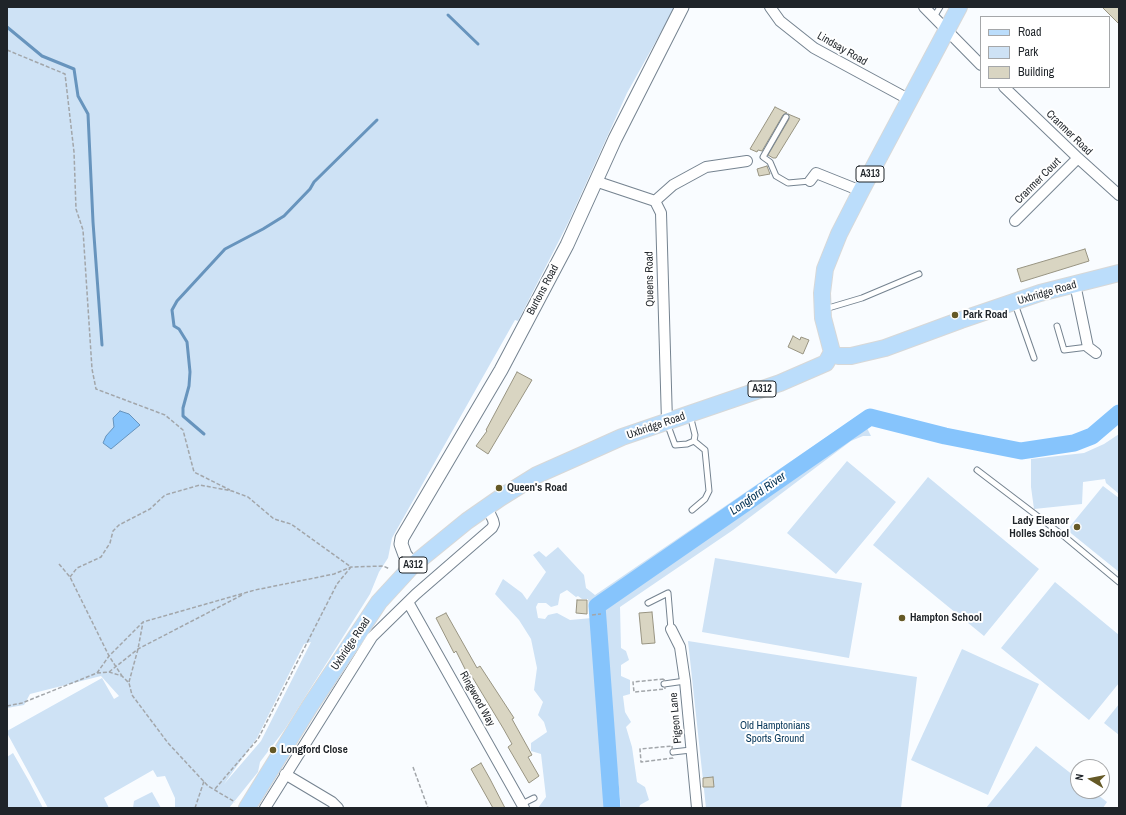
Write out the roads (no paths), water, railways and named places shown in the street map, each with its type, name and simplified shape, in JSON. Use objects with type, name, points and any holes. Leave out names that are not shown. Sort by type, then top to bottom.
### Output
[{"type":"main road","name":"A313","points":[[833,355],[822,310],[822,293],[825,269],[839,234],[959,7]]},
{"type":"main road","name":"Uxbridge Road","points":[[243,806],[379,602],[413,565],[487,507],[537,475],[622,437],[780,383],[826,363],[833,355],[851,356],[885,348],[1014,302],[1119,273]]},
{"type":"street","name":"Burtons Road","points":[[413,565],[402,549],[402,538],[501,370],[567,245],[595,181],[682,7]]},
{"type":"street","name":"Lindsay Road","points":[[770,7],[780,21],[814,48],[910,100]]},
{"type":"street","points":[[924,7],[980,64]]},
{"type":"street","name":"Cranmer Road","points":[[1005,88],[1119,195]]},
{"type":"street","name":"Cranmer Court","points":[[1015,221],[1078,158]]},
{"type":"street","points":[[595,181],[655,201],[673,185],[706,167],[747,161]]},
{"type":"street","points":[[810,181],[816,173],[861,191]]},
{"type":"street","name":"Queens Road","points":[[655,201],[661,212],[665,403],[667,422]]},
{"type":"street","points":[[1075,284],[1092,350]]},
{"type":"street","name":"Uxbridge Road","points":[[265,808],[366,643],[408,602],[492,528],[494,524],[487,507]]},
{"type":"street","name":"Ringwood Way","points":[[408,602],[523,806]]},
{"type":"street","name":"Pigeon Lane","points":[[671,629],[680,647],[696,808]]},
{"type":"street","points":[[285,774],[332,802],[338,808]]},
{"type":"lane","points":[[934,17],[940,7]]},
{"type":"lane","points":[[786,117],[763,157],[770,162],[776,176],[788,183],[810,181]]},
{"type":"lane","points":[[822,310],[862,298],[920,274]]},
{"type":"lane","points":[[1014,302],[1034,358]]},
{"type":"lane","points":[[1057,326],[1064,350],[1092,350]]},
{"type":"lane","points":[[690,414],[696,435],[694,441]]},
{"type":"lane","points":[[667,422],[675,445],[694,441]]},
{"type":"lane","points":[[692,510],[705,499],[709,491],[705,450],[694,441]]},
{"type":"lane","points":[[976,470],[1065,538],[1119,582]]},
{"type":"lane","points":[[648,603],[668,593],[671,629]]},
{"type":"lane","points":[[664,684],[684,681]]},
{"type":"lane","points":[[673,752],[691,750]]},
{"type":"lane","points":[[523,806],[534,798]]},
{"type":"water","points":[[120,411],[129,414],[140,425],[111,449],[103,443],[106,436],[114,427],[113,418]]},
{"type":"waterway","points":[[448,15],[478,44]]},
{"type":"waterway","points":[[7,27],[42,56],[74,69],[78,96],[88,114],[93,222],[102,345]]},
{"type":"waterway","points":[[204,434],[183,416],[183,408],[189,386],[190,372],[187,342],[179,329],[174,326],[172,310],[177,301],[225,249],[284,216],[310,189],[314,182],[377,120]]},
{"type":"waterway","name":"Longford River","points":[[612,808],[597,606],[870,417],[945,436],[1021,451],[1074,443],[1092,436],[1119,413]]},
{"type":"place","name":"Park Road","points":[[955,315]]},
{"type":"place","name":"Queen's Road","points":[[499,488]]},
{"type":"place","name":"Lady Eleanor Holles School","points":[[1077,527]]},
{"type":"place","name":"Hampton School","points":[[902,618]]},
{"type":"place","name":"Longford Close","points":[[273,750]]},
{"type":"park label","name":"Old Hamptonians Sports Ground","points":[[775,732]]}]
